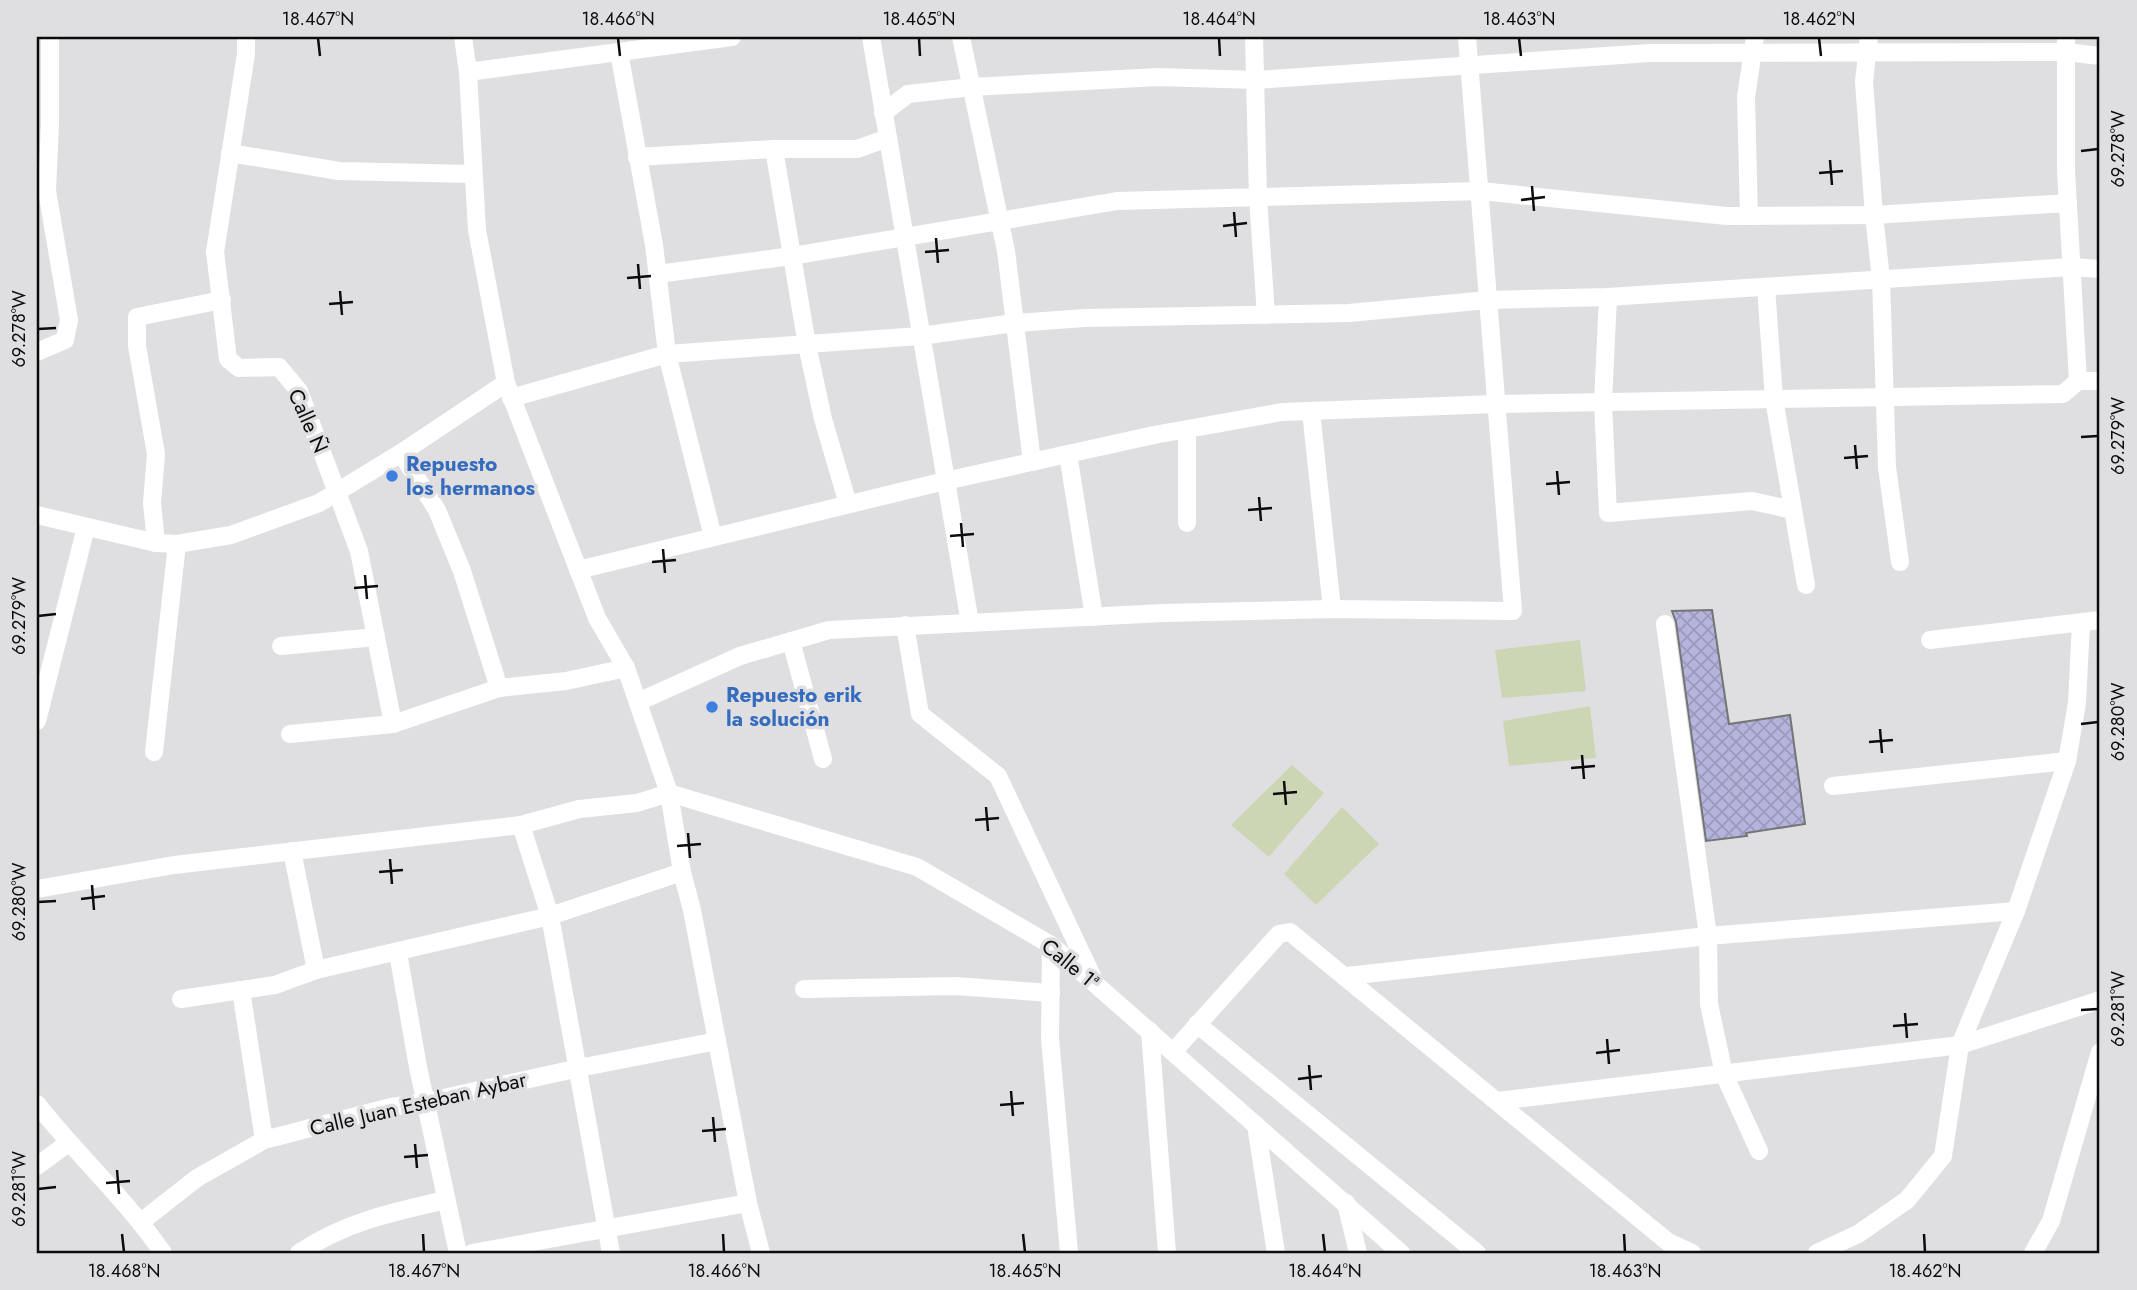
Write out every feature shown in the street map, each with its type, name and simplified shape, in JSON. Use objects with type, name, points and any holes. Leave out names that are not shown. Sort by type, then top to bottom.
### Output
[{"type":"street","points":[[37,352],[65,340],[69,320],[42,192],[50,123],[50,37]]},
{"type":"street","name":"Calle Ñ","points":[[246,37],[246,54],[215,252],[229,359],[239,368],[279,367],[299,391],[359,551],[393,724]]},
{"type":"street","points":[[463,37],[468,72],[477,230],[508,391],[597,618],[626,668],[669,793],[682,872],[718,1041],[748,1203],[761,1253]]},
{"type":"street","points":[[468,72],[732,37]]},
{"type":"street","points":[[871,37],[970,623]]},
{"type":"street","points":[[961,37],[1000,220],[1032,462]]},
{"type":"street","points":[[1254,37],[1258,198],[1266,315]]},
{"type":"street","points":[[638,702],[740,656],[829,630],[1332,609],[1513,611],[1467,37]]},
{"type":"street","points":[[883,113],[908,93],[972,86],[1158,77],[1255,80],[1754,45],[2066,45],[2100,56]]},
{"type":"street","points":[[1749,216],[1746,97],[1754,45]]},
{"type":"street","points":[[1868,45],[1864,82],[1881,279],[1887,467],[1900,562]]},
{"type":"street","points":[[2066,45],[2068,203],[2078,381]]},
{"type":"street","points":[[619,52],[654,245],[667,354],[713,537]]},
{"type":"street","points":[[638,157],[774,149],[857,149],[888,138]]},
{"type":"street","points":[[774,149],[822,419],[848,504]]},
{"type":"street","points":[[230,153],[339,171],[474,174]]},
{"type":"street","points":[[658,274],[904,239],[1117,201],[1480,191],[1727,216],[1874,215],[2068,203]]},
{"type":"street","points":[[37,515],[156,543],[177,544],[231,535],[318,503],[508,391],[667,354],[920,336],[1015,323],[1085,318],[1349,313],[1488,300],[1608,297],[2071,267],[2100,269]]},
{"type":"street","points":[[1766,287],[1774,400],[1806,586]]},
{"type":"street","points":[[1608,297],[1603,402],[1608,513],[1752,501],[1793,510]]},
{"type":"street","points":[[156,543],[152,503],[156,454],[137,346],[137,317],[222,300]]},
{"type":"street","points":[[578,570],[945,481],[1187,429],[1282,412],[1496,404],[2063,394],[2078,381],[2100,381]]},
{"type":"street","points":[[1311,411],[1332,609]]},
{"type":"street","points":[[1187,429],[1187,523]]},
{"type":"street","points":[[401,453],[437,510],[457,559],[499,688]]},
{"type":"street","points":[[1068,454],[1094,617]]},
{"type":"street","points":[[37,721],[86,527]]},
{"type":"street","points":[[155,752],[177,544]]},
{"type":"street","points":[[1930,640],[2100,620]]},
{"type":"street","points":[[1817,1253],[1858,1234],[1906,1200],[1943,1156],[1960,1045],[2016,911],[2067,761],[2077,703],[2081,623]]},
{"type":"street","points":[[1665,624],[1708,936],[1709,1004],[1724,1074],[1759,1151]]},
{"type":"street","points":[[905,625],[920,714],[998,776],[1096,985]]},
{"type":"street","points":[[281,646],[376,637]]},
{"type":"street","points":[[791,641],[823,759]]},
{"type":"street","points":[[290,734],[393,724],[499,688],[566,681],[626,668]]},
{"type":"street","points":[[1833,786],[2067,761]]},
{"type":"street","points":[[37,889],[174,865],[521,825],[579,809],[637,803],[669,793]]},
{"type":"street","name":"Calle 1ª","points":[[669,793],[917,867],[1051,945],[1401,1253]]},
{"type":"street","points":[[521,825],[550,916],[611,1253]]},
{"type":"street","points":[[292,851],[316,970]]},
{"type":"street","points":[[181,999],[275,985],[316,970],[550,916],[682,872]]},
{"type":"street","points":[[1347,976],[1708,936],[2016,911]]},
{"type":"street","points":[[1173,1052],[1279,934],[1290,932],[1347,976],[1668,1242],[1692,1253]]},
{"type":"street","points":[[1051,945],[1050,1038],[1069,1253]]},
{"type":"street","points":[[398,953],[458,1253]]},
{"type":"street","points":[[804,989],[955,986],[1051,993]]},
{"type":"street","points":[[241,990],[264,1140]]},
{"type":"street","points":[[1498,1101],[1960,1045],[2100,1000]]},
{"type":"street","points":[[1197,1024],[1477,1253]]},
{"type":"street","points":[[1150,1031],[1167,1253]]},
{"type":"street","name":"Calle Juan Esteban Aybar","points":[[141,1222],[197,1178],[264,1140],[391,1107],[718,1041]]},
{"type":"street","points":[[2033,1253],[2051,1221],[2100,1052]]},
{"type":"street","points":[[37,1104],[68,1143],[141,1222],[163,1253]]},
{"type":"street","points":[[1256,1125],[1276,1253]]},
{"type":"street","points":[[37,1166],[68,1143]]},
{"type":"street","points":[[299,1253],[377,1215],[446,1200]]},
{"type":"street","points":[[472,1253],[748,1203]]},
{"type":"street","points":[[1346,1203],[1358,1253]]},
{"type":"green space","points":[[1580,640],[1586,691],[1502,698],[1495,650]]},
{"type":"green space","points":[[1590,706],[1596,758],[1509,766],[1503,721]]},
{"type":"green space","points":[[1292,765],[1324,793],[1269,857],[1231,825]]},
{"type":"green space","points":[[1342,807],[1379,844],[1316,905],[1284,874]]},
{"type":"building","points":[[1712,610],[1729,724],[1790,715],[1805,824],[1706,841],[1676,622],[1672,611]]},
{"type":"place","name":"Repuesto los hermanos","points":[[392,476]]},
{"type":"place","name":"Repuesto erik la solución","points":[[712,707]]}]
